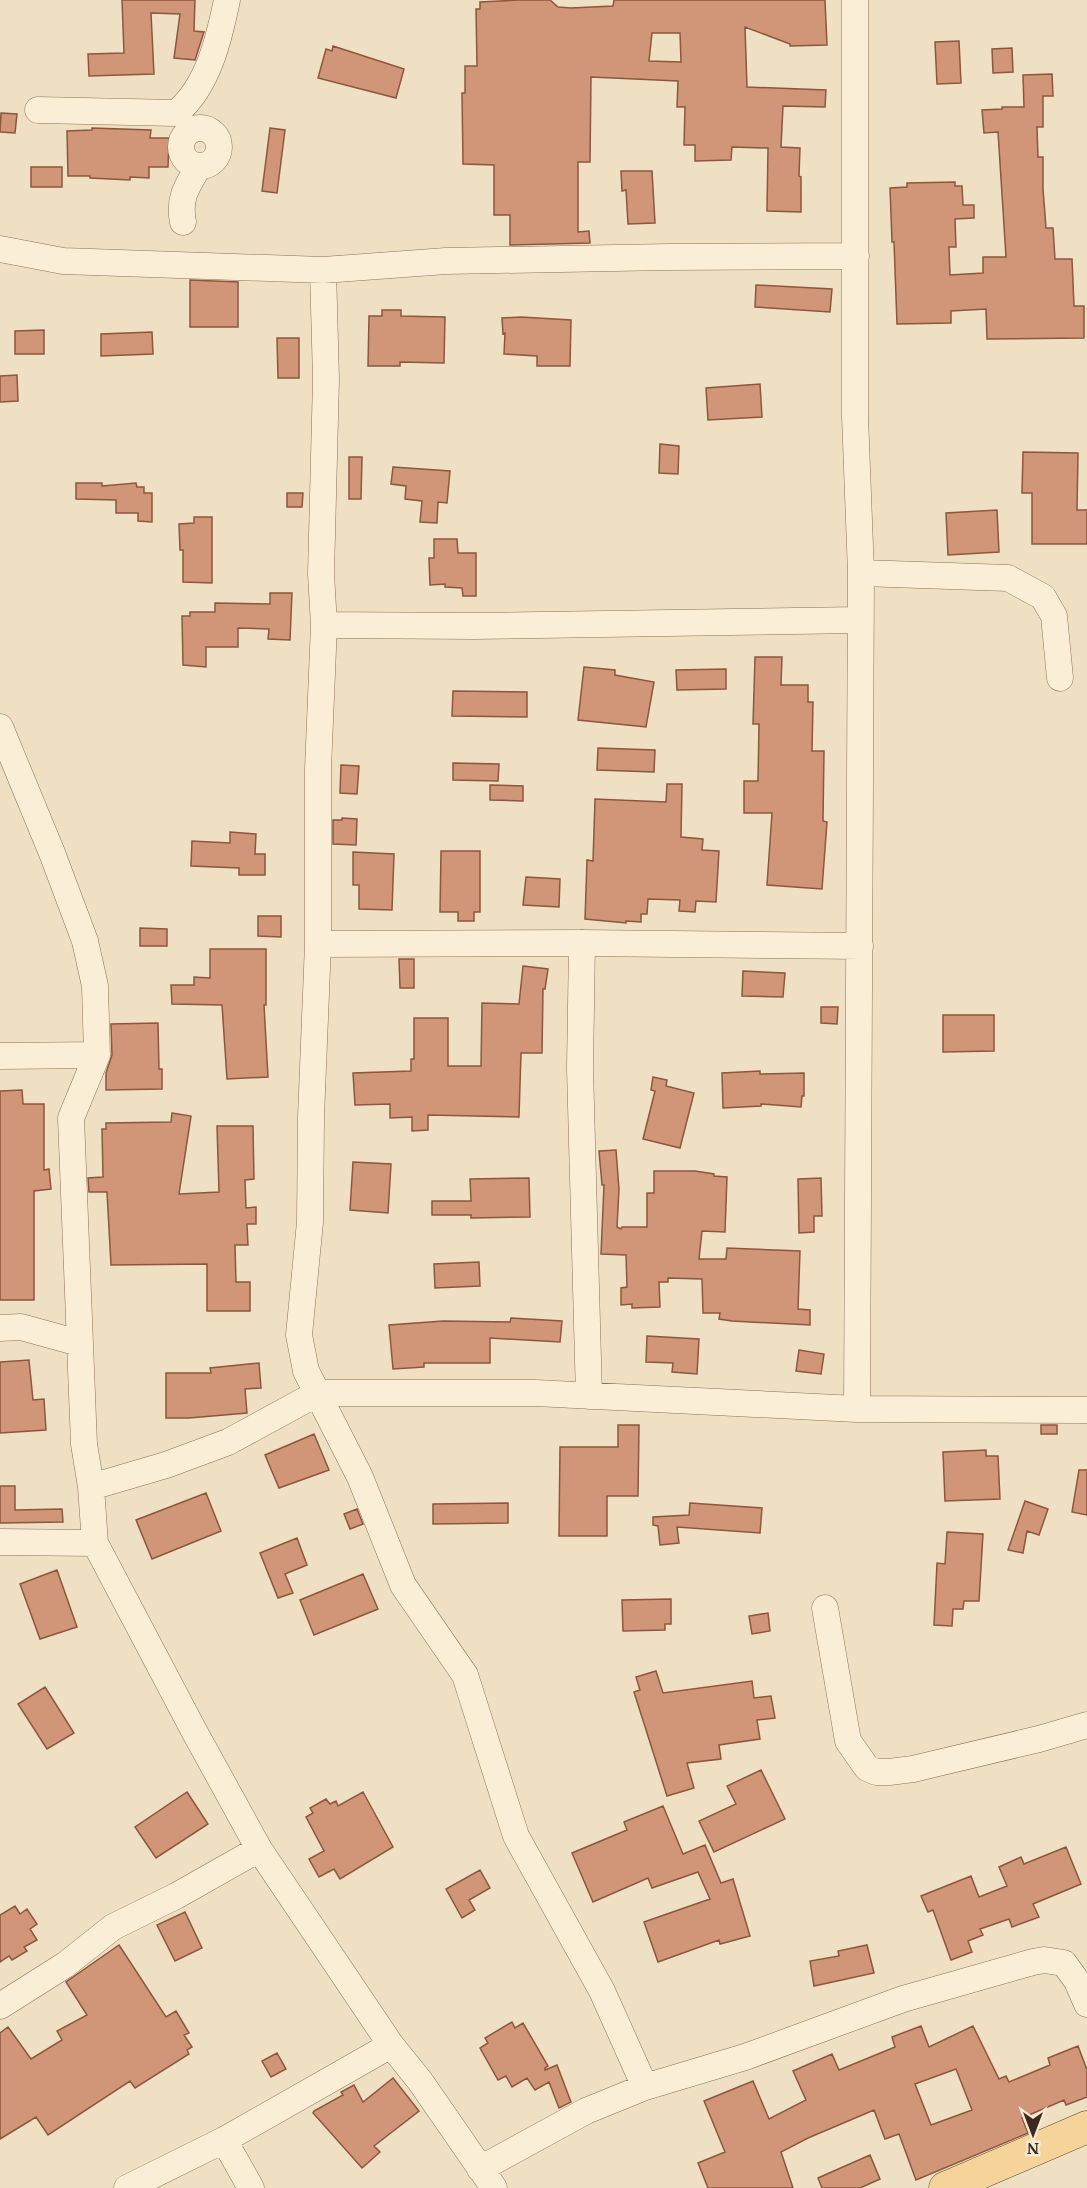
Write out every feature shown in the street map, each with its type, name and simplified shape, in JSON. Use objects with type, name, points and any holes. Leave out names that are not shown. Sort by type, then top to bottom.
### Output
[{"type":"main road","points":[[945,2188],[1087,2127]]},
{"type":"street","points":[[183,222],[185,187],[199,166],[190,163],[183,156],[180,146],[183,137],[185,105],[203,77],[220,32],[226,0]]},
{"type":"street","points":[[855,0],[855,416],[861,573],[857,1409]]},
{"type":"street","points":[[38,110],[183,122]]},
{"type":"street","points":[[0,249],[63,261],[323,270],[446,261],[856,256]]},
{"type":"street","points":[[323,270],[326,379],[321,574],[324,625],[318,769],[318,944],[311,1117],[310,1221],[298,1335],[306,1371],[360,1477],[403,1585],[465,1675],[516,1836],[602,1991],[645,2087]]},
{"type":"street","points":[[861,573],[1008,578],[1043,597],[1054,616],[1060,678]]},
{"type":"street","points":[[324,625],[474,626],[860,620]]},
{"type":"street","points":[[0,727],[52,853],[85,941],[95,986],[97,1055],[71,1118],[84,1444],[92,1487],[95,1543],[259,1848],[391,2045],[420,2081],[487,2179],[586,2111],[645,2087],[745,2057],[903,1999],[1044,1960],[1064,1963],[1077,1981],[1087,2004]]},
{"type":"street","points":[[318,944],[582,943],[860,946]]},
{"type":"street","points":[[582,943],[580,1069],[589,1396]]},
{"type":"street","points":[[0,1056],[97,1055]]},
{"type":"street","points":[[0,1328],[21,1327],[79,1343]]},
{"type":"street","points":[[92,1487],[228,1442],[318,1393],[535,1393],[857,1409],[1087,1410]]},
{"type":"street","points":[[0,1542],[95,1543]]},
{"type":"street","points":[[825,1608],[848,1741],[867,1768],[882,1772],[913,1769],[1039,1739],[1087,1725]]},
{"type":"street","points":[[0,2006],[65,1965],[113,1927],[176,1896],[259,1848]]},
{"type":"street","points":[[127,2188],[224,2140],[391,2045]]},
{"type":"street","points":[[224,2140],[251,2188]]},
{"type":"building","points":[[122,0],[195,0],[194,31],[204,32],[195,60],[174,58],[180,14],[151,13],[154,74],[89,76],[88,54],[124,53]]},
{"type":"building","points":[[550,0],[558,7],[571,8],[613,6],[614,0],[825,0],[827,45],[790,46],[790,44],[745,27],[747,87],[826,90],[825,107],[783,106],[781,147],[800,148],[801,212],[767,211],[768,148],[732,147],[731,160],[695,161],[695,145],[684,145],[685,107],[677,107],[678,81],[591,77],[590,162],[578,162],[578,232],[589,231],[590,243],[510,245],[510,215],[494,215],[494,165],[463,164],[462,93],[465,93],[465,66],[477,66],[476,9],[480,9],[480,2]],"holes":[[[652,33],[680,33],[681,62],[649,61]]]},
{"type":"building","points":[[959,41],[961,83],[937,84],[935,42]]},
{"type":"building","points":[[333,46],[404,69],[396,98],[318,78],[326,49],[332,51]]},
{"type":"building","points":[[1012,48],[1013,72],[993,73],[992,49]]},
{"type":"building","points":[[1052,74],[1053,96],[1043,96],[1043,127],[1037,127],[1038,157],[1043,157],[1046,228],[1053,228],[1055,259],[1072,259],[1074,306],[1084,306],[1084,338],[987,339],[986,309],[951,311],[951,323],[897,324],[890,188],[907,187],[907,183],[955,182],[955,186],[962,186],[963,205],[974,205],[974,218],[955,219],[956,247],[949,247],[950,275],[983,273],[983,257],[1006,257],[998,132],[984,133],[982,110],[1024,107],[1023,75]]},
{"type":"building","points":[[1,113],[17,114],[15,133],[0,132]]},
{"type":"building","points":[[92,128],[151,130],[150,138],[169,138],[168,167],[149,167],[149,178],[130,177],[130,180],[68,176],[67,131],[92,130]]},
{"type":"building","points":[[270,128],[285,130],[277,193],[262,191]]},
{"type":"building","points":[[31,167],[62,167],[62,187],[31,187]]},
{"type":"building","points":[[621,171],[652,171],[655,223],[628,224],[626,190],[622,191]]},
{"type":"building","points":[[190,280],[238,282],[238,327],[190,327]]},
{"type":"building","points":[[756,285],[832,289],[830,312],[755,307]]},
{"type":"building","points":[[382,310],[401,310],[401,316],[445,317],[444,363],[400,362],[400,366],[368,366],[369,316],[382,316]]},
{"type":"building","points":[[502,318],[571,320],[570,366],[537,366],[537,356],[504,354],[505,333],[503,334]]},
{"type":"building","points":[[44,330],[44,354],[15,354],[15,331]]},
{"type":"building","points":[[152,332],[153,354],[101,356],[101,334]]},
{"type":"building","points":[[277,338],[299,338],[299,378],[278,378]]},
{"type":"building","points":[[17,375],[18,401],[0,402],[0,376]]},
{"type":"building","points":[[760,384],[762,417],[708,420],[706,388]]},
{"type":"building","points":[[660,444],[679,446],[678,474],[659,473]]},
{"type":"building","points":[[1023,452],[1078,453],[1077,510],[1087,510],[1087,544],[1032,544],[1032,493],[1022,493]]},
{"type":"building","points":[[349,457],[362,457],[361,499],[349,499]]},
{"type":"building","points":[[393,467],[450,471],[447,503],[438,502],[437,523],[420,522],[422,501],[405,499],[406,486],[391,484]]},
{"type":"building","points":[[76,483],[102,483],[102,486],[136,483],[137,487],[144,487],[144,493],[152,493],[152,522],[138,521],[138,513],[116,513],[116,500],[76,499]]},
{"type":"building","points":[[287,493],[303,493],[302,507],[287,507]]},
{"type":"building","points":[[997,510],[999,552],[948,555],[946,513]]},
{"type":"building","points":[[194,517],[212,517],[212,583],[183,582],[183,550],[180,550],[179,524],[194,523]]},
{"type":"building","points":[[434,539],[457,539],[458,553],[476,553],[476,596],[463,596],[462,588],[445,587],[445,584],[430,585],[429,558],[434,558]]},
{"type":"building","points":[[270,593],[292,593],[290,640],[268,639],[269,629],[238,628],[238,647],[206,647],[206,667],[183,665],[182,616],[190,616],[190,612],[215,612],[215,603],[270,604]]},
{"type":"building","points":[[755,657],[782,657],[781,685],[808,685],[808,702],[813,702],[812,751],[824,751],[823,821],[827,822],[822,889],[767,885],[772,813],[744,813],[744,781],[758,781],[759,724],[753,724]]},
{"type":"building","points":[[584,667],[615,670],[615,675],[654,682],[646,727],[578,720]]},
{"type":"building","points":[[726,669],[726,689],[677,690],[676,670]]},
{"type":"building","points":[[453,691],[527,692],[527,717],[452,716]]},
{"type":"building","points":[[598,748],[655,750],[654,772],[597,770]]},
{"type":"building","points":[[453,763],[499,764],[498,781],[453,780]]},
{"type":"building","points":[[341,765],[359,766],[357,794],[340,793]]},
{"type":"building","points":[[667,784],[682,784],[681,837],[703,839],[702,850],[719,851],[716,902],[696,901],[695,912],[679,911],[680,900],[648,899],[647,914],[641,914],[641,922],[626,921],[626,923],[585,919],[587,860],[593,861],[595,799],[666,802]]},
{"type":"building","points":[[490,785],[523,786],[523,801],[490,800]]},
{"type":"building","points":[[342,818],[357,819],[356,845],[333,844],[333,820],[342,820]]},
{"type":"building","points":[[230,832],[256,834],[255,854],[265,854],[265,875],[239,875],[239,868],[191,866],[192,841],[230,843]]},
{"type":"building","points":[[441,851],[480,851],[480,912],[474,912],[474,921],[458,921],[458,912],[440,912]]},
{"type":"building","points":[[353,852],[394,854],[392,910],[359,909],[359,885],[353,885]]},
{"type":"building","points":[[526,877],[560,879],[559,907],[523,905]]},
{"type":"building","points":[[258,916],[281,916],[281,937],[258,936]]},
{"type":"building","points":[[140,928],[167,929],[167,946],[140,946]]},
{"type":"building","points":[[210,949],[266,949],[266,1005],[264,1005],[268,1077],[227,1079],[222,1005],[172,1004],[171,985],[194,985],[194,977],[210,978]]},
{"type":"building","points":[[399,959],[414,959],[414,988],[400,988]]},
{"type":"building","points":[[523,966],[548,969],[545,989],[543,989],[542,1053],[521,1053],[519,1117],[428,1115],[428,1130],[412,1131],[412,1117],[390,1118],[390,1104],[355,1105],[353,1073],[411,1071],[411,1059],[414,1059],[414,1018],[448,1018],[448,1066],[481,1066],[482,1003],[519,1004]]},
{"type":"building","points":[[743,971],[785,973],[783,997],[742,996]]},
{"type":"building","points":[[821,1007],[838,1007],[837,1024],[821,1023]]},
{"type":"building","points":[[943,1015],[994,1015],[994,1051],[943,1052]]},
{"type":"building","points":[[158,1023],[162,1089],[106,1090],[106,1073],[112,1055],[111,1024]]},
{"type":"building","points":[[760,1071],[760,1074],[804,1073],[804,1096],[802,1096],[801,1107],[761,1104],[761,1106],[723,1108],[722,1073]]},
{"type":"building","points":[[653,1077],[667,1080],[666,1086],[694,1093],[680,1148],[643,1139],[655,1091],[651,1090]]},
{"type":"building","points":[[22,1090],[23,1104],[44,1104],[44,1170],[49,1169],[51,1189],[34,1191],[34,1300],[0,1300],[0,1091]]},
{"type":"building","points":[[172,1113],[191,1116],[179,1194],[219,1192],[217,1126],[253,1126],[254,1179],[245,1180],[246,1208],[256,1207],[256,1224],[247,1224],[248,1245],[235,1245],[236,1282],[250,1282],[250,1311],[207,1311],[207,1264],[111,1265],[107,1192],[89,1192],[88,1178],[103,1177],[102,1129],[106,1129],[106,1123],[171,1122]]},
{"type":"building","points":[[616,1150],[619,1189],[617,1227],[621,1229],[622,1227],[647,1227],[647,1193],[654,1193],[654,1171],[695,1171],[727,1177],[725,1232],[702,1231],[699,1259],[726,1259],[727,1248],[800,1251],[798,1309],[810,1310],[810,1325],[732,1321],[719,1319],[720,1313],[703,1313],[702,1279],[668,1278],[668,1282],[659,1282],[660,1307],[632,1308],[632,1304],[621,1305],[621,1288],[627,1287],[626,1255],[601,1254],[604,1185],[602,1185],[599,1151]]},
{"type":"building","points":[[353,1162],[391,1164],[388,1213],[350,1210]]},
{"type":"building","points":[[529,1178],[530,1217],[471,1218],[471,1215],[432,1215],[432,1201],[471,1201],[470,1179]]},
{"type":"building","points":[[821,1178],[822,1216],[814,1216],[814,1232],[799,1233],[798,1179]]},
{"type":"building","points":[[479,1262],[480,1286],[435,1288],[434,1264]]},
{"type":"building","points":[[511,1318],[562,1321],[560,1342],[490,1338],[490,1363],[424,1363],[424,1367],[393,1369],[389,1325],[443,1321],[510,1322]]},
{"type":"building","points":[[647,1336],[699,1339],[697,1374],[672,1372],[673,1363],[646,1362]]},
{"type":"building","points":[[799,1350],[824,1354],[821,1374],[796,1371]]},
{"type":"building","points":[[29,1360],[33,1400],[44,1399],[46,1430],[0,1433],[0,1362]]},
{"type":"building","points":[[259,1363],[261,1388],[245,1389],[247,1413],[166,1418],[166,1373],[211,1373],[210,1368]]},
{"type":"building","points":[[618,1425],[639,1425],[638,1496],[607,1496],[607,1536],[559,1536],[560,1447],[618,1447]]},
{"type":"building","points":[[1041,1425],[1057,1425],[1057,1434],[1041,1434]]},
{"type":"building","points":[[314,1434],[329,1470],[279,1488],[265,1455]]},
{"type":"building","points":[[986,1450],[986,1456],[998,1456],[1000,1499],[945,1501],[943,1452]]},
{"type":"building","points":[[1079,1470],[1087,1470],[1087,1515],[1072,1512]]},
{"type":"building","points":[[0,1486],[15,1486],[15,1510],[62,1509],[63,1522],[0,1523]]},
{"type":"building","points":[[206,1493],[221,1531],[152,1559],[136,1520]]},
{"type":"building","points":[[1025,1501],[1048,1509],[1039,1535],[1027,1531],[1023,1553],[1008,1550]]},
{"type":"building","points":[[508,1503],[508,1523],[433,1524],[433,1504]]},
{"type":"building","points":[[690,1503],[762,1508],[760,1533],[677,1527],[679,1543],[660,1545],[658,1526],[653,1525],[653,1517],[689,1515]]},
{"type":"building","points":[[357,1509],[363,1524],[350,1529],[344,1514]]},
{"type":"building","points":[[947,1532],[983,1534],[979,1601],[964,1601],[963,1609],[953,1609],[952,1626],[934,1625],[937,1563],[945,1564]]},
{"type":"building","points":[[297,1538],[307,1565],[285,1574],[293,1593],[278,1598],[260,1553]]},
{"type":"building","points":[[57,1570],[77,1627],[40,1639],[20,1584]]},
{"type":"building","points":[[363,1574],[378,1609],[314,1635],[300,1600]]},
{"type":"building","points":[[671,1599],[671,1624],[665,1624],[665,1630],[623,1631],[622,1600]]},
{"type":"building","points":[[768,1613],[770,1631],[752,1634],[749,1616]]},
{"type":"building","points":[[656,1671],[663,1693],[752,1681],[754,1698],[771,1696],[775,1718],[757,1720],[760,1739],[719,1745],[721,1759],[687,1763],[694,1788],[667,1796],[634,1692],[640,1690],[636,1677]]},
{"type":"building","points":[[45,1687],[74,1733],[47,1749],[18,1704]]},
{"type":"building","points":[[761,1770],[785,1819],[714,1852],[699,1821],[736,1804],[727,1786]]},
{"type":"building","points":[[187,1792],[208,1824],[156,1858],[135,1827]]},
{"type":"building","points":[[363,1792],[393,1847],[340,1879],[334,1869],[319,1877],[309,1859],[324,1851],[306,1817],[313,1813],[310,1808],[326,1799],[330,1804],[336,1801],[338,1806]]},
{"type":"building","points":[[663,1806],[683,1854],[705,1845],[721,1883],[733,1879],[750,1936],[720,1944],[719,1940],[658,1962],[644,1922],[710,1899],[698,1872],[652,1888],[648,1878],[593,1902],[572,1853],[627,1830],[624,1822]]},
{"type":"building","points":[[1066,1847],[1081,1884],[1033,1904],[1039,1917],[1012,1927],[1009,1919],[980,1929],[983,1935],[968,1941],[972,1952],[951,1960],[933,1910],[928,1912],[921,1896],[971,1876],[979,1897],[1007,1886],[999,1867],[1021,1857],[1024,1864]]},
{"type":"building","points":[[480,1870],[490,1888],[469,1900],[475,1910],[462,1918],[446,1889]]},
{"type":"building","points":[[15,1906],[20,1914],[27,1909],[37,1924],[30,1929],[37,1940],[24,1947],[27,1951],[12,1960],[9,1956],[0,1962],[0,1915]]},
{"type":"building","points":[[185,1912],[202,1948],[175,1961],[157,1925]]},
{"type":"building","points":[[119,1945],[166,2017],[176,2011],[189,2033],[184,2035],[192,2047],[187,2050],[189,2054],[135,2088],[130,2081],[48,2135],[36,2117],[0,2139],[0,2033],[8,2027],[31,2059],[62,2040],[57,2031],[87,2015],[66,1982]]},
{"type":"building","points":[[867,1945],[874,1973],[814,1986],[810,1961],[839,1956],[838,1951]]},
{"type":"building","points":[[512,2022],[515,2028],[523,2023],[548,2066],[545,2070],[557,2065],[571,2102],[559,2108],[549,2082],[535,2090],[527,2078],[512,2087],[506,2076],[498,2080],[480,2048],[488,2043],[485,2038]]},
{"type":"building","points":[[921,2026],[929,2047],[973,2026],[999,2079],[1006,2076],[1009,2082],[1050,2065],[1048,2058],[1078,2046],[1087,2070],[1087,2097],[1066,2105],[1064,2100],[1022,2118],[1028,2133],[916,2180],[899,2134],[885,2139],[874,2110],[781,2152],[793,2188],[708,2188],[698,2163],[725,2152],[704,2101],[753,2081],[769,2119],[806,2100],[793,2071],[832,2054],[839,2070],[895,2047],[892,2037]],"holes":[[[956,2069],[972,2110],[931,2125],[915,2084]]]},
{"type":"building","points":[[277,2053],[286,2069],[271,2077],[262,2061]]},
{"type":"building","points":[[393,2078],[419,2111],[374,2146],[380,2152],[362,2168],[313,2113],[343,2095],[341,2092],[354,2085],[363,2102]]},
{"type":"building","points":[[870,2155],[880,2179],[860,2188],[822,2188],[818,2178]]}]
